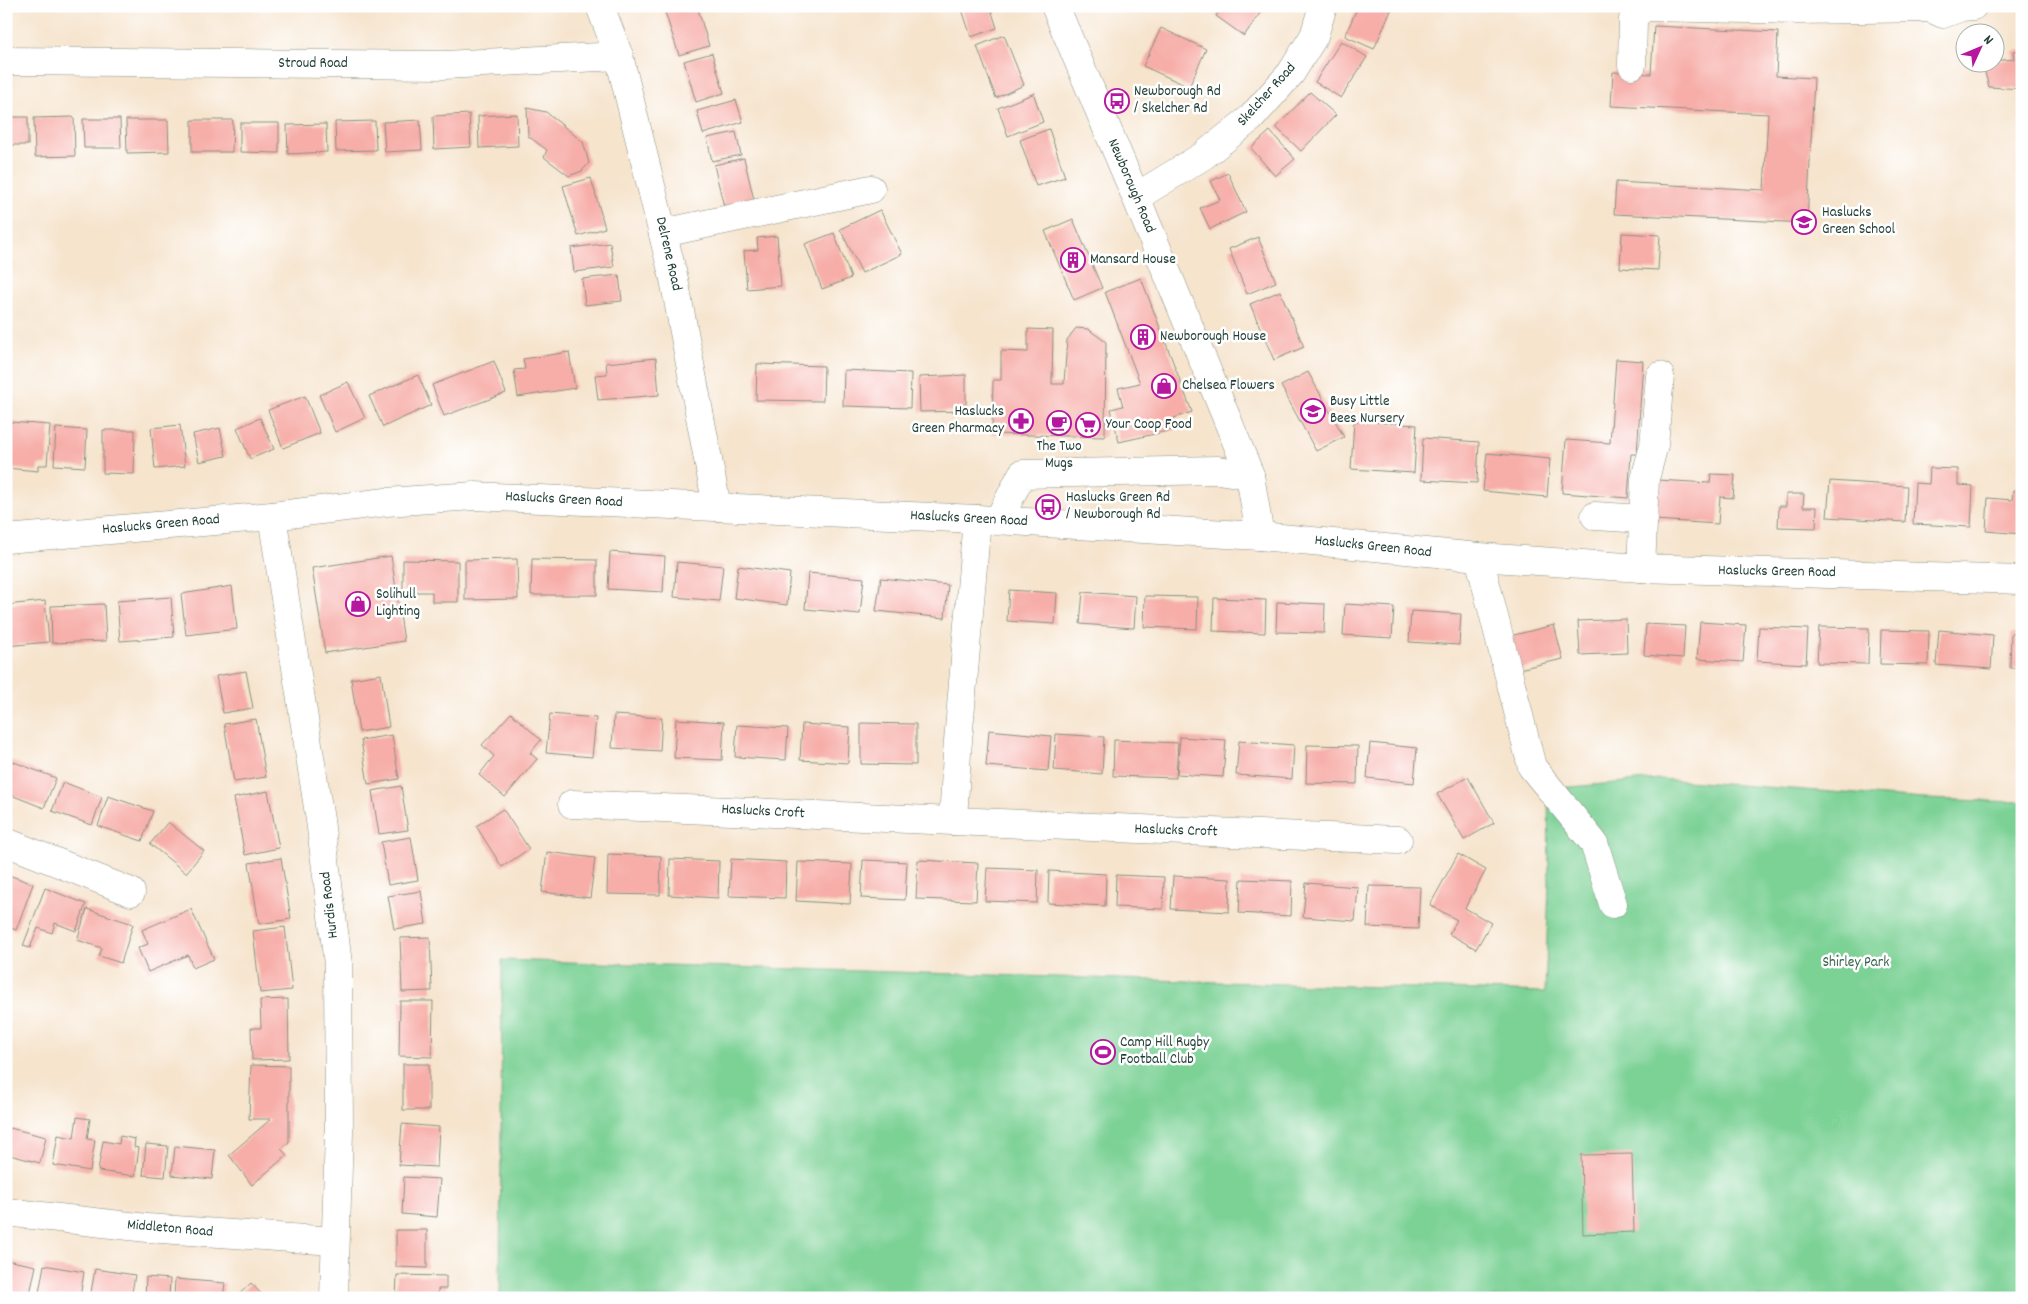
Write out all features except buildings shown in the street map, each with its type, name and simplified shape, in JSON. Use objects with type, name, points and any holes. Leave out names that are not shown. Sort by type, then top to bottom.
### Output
[{"type":"street","name":"Delrene Road","points":[[600,6],[619,56],[674,279],[716,507]]},
{"type":"street","name":"Newborough Road","points":[[1056,6],[1250,475],[1260,536]]},
{"type":"street","name":"Skelcher Road","points":[[1136,197],[1203,156],[1251,118],[1291,74],[1314,36],[1324,6]]},
{"type":"street","points":[[1632,65],[1633,19],[1645,7],[1798,10],[1930,8],[1943,14],[1968,7]]},
{"type":"street","name":"Stroud Road","points":[[6,61],[444,65],[619,56]]},
{"type":"street","points":[[663,233],[871,189]]},
{"type":"street","points":[[1641,568],[1645,479],[1654,445],[1660,376]]},
{"type":"street","points":[[953,821],[957,753],[988,520],[1022,474],[1218,470],[1250,475]]},
{"type":"street","name":"Haslucks Green Road","points":[[6,539],[272,516],[386,502],[474,496],[988,520],[1260,536],[1479,557],[1641,568],[2022,580]]},
{"type":"street","name":"Hurdis Road","points":[[272,516],[320,820],[338,964],[339,1132],[334,1241],[334,1298]]},
{"type":"street","points":[[1595,516],[1644,519]]},
{"type":"street","points":[[1479,557],[1532,767],[1594,842],[1612,904]]},
{"type":"street","name":"Haslucks Croft","points":[[572,804],[1398,840]]},
{"type":"street","points":[[6,842],[131,892]]},
{"type":"street","name":"Middleton Road","points":[[6,1212],[147,1228],[334,1241]]},
{"type":"green space","name":"Camp Hill Rugby Football Club","points":[[1659,779],[1924,799],[2022,802],[2022,1298],[500,1298],[502,960],[1545,992],[1549,883],[1548,789]]},
{"type":"place","name":"Newborough Rd / Skelcher Rd","points":[[1117,101]]},
{"type":"place","name":"Haslucks Green School","points":[[1804,222]]},
{"type":"place","name":"Mansard House","points":[[1073,260]]},
{"type":"place","name":"Newborough House","points":[[1143,337]]},
{"type":"place","name":"Chelsea Flowers","points":[[1164,386]]},
{"type":"place","name":"Busy Little Bees Nursery","points":[[1313,411]]},
{"type":"place","name":"Haslucks Green Pharmacy","points":[[1021,421]]},
{"type":"place","name":"The Two Mugs","points":[[1059,423]]},
{"type":"place","name":"Your Coop Food","points":[[1088,425]]},
{"type":"place","name":"Haslucks Green Rd / Newborough Rd","points":[[1048,507]]},
{"type":"place","name":"Solihull Lighting","points":[[358,604]]},
{"type":"place","name":"Camp Hill Rugby Football Club","points":[[1103,1052]]},
{"type":"park label","name":"Shirley Park","points":[[1856,963]]}]
